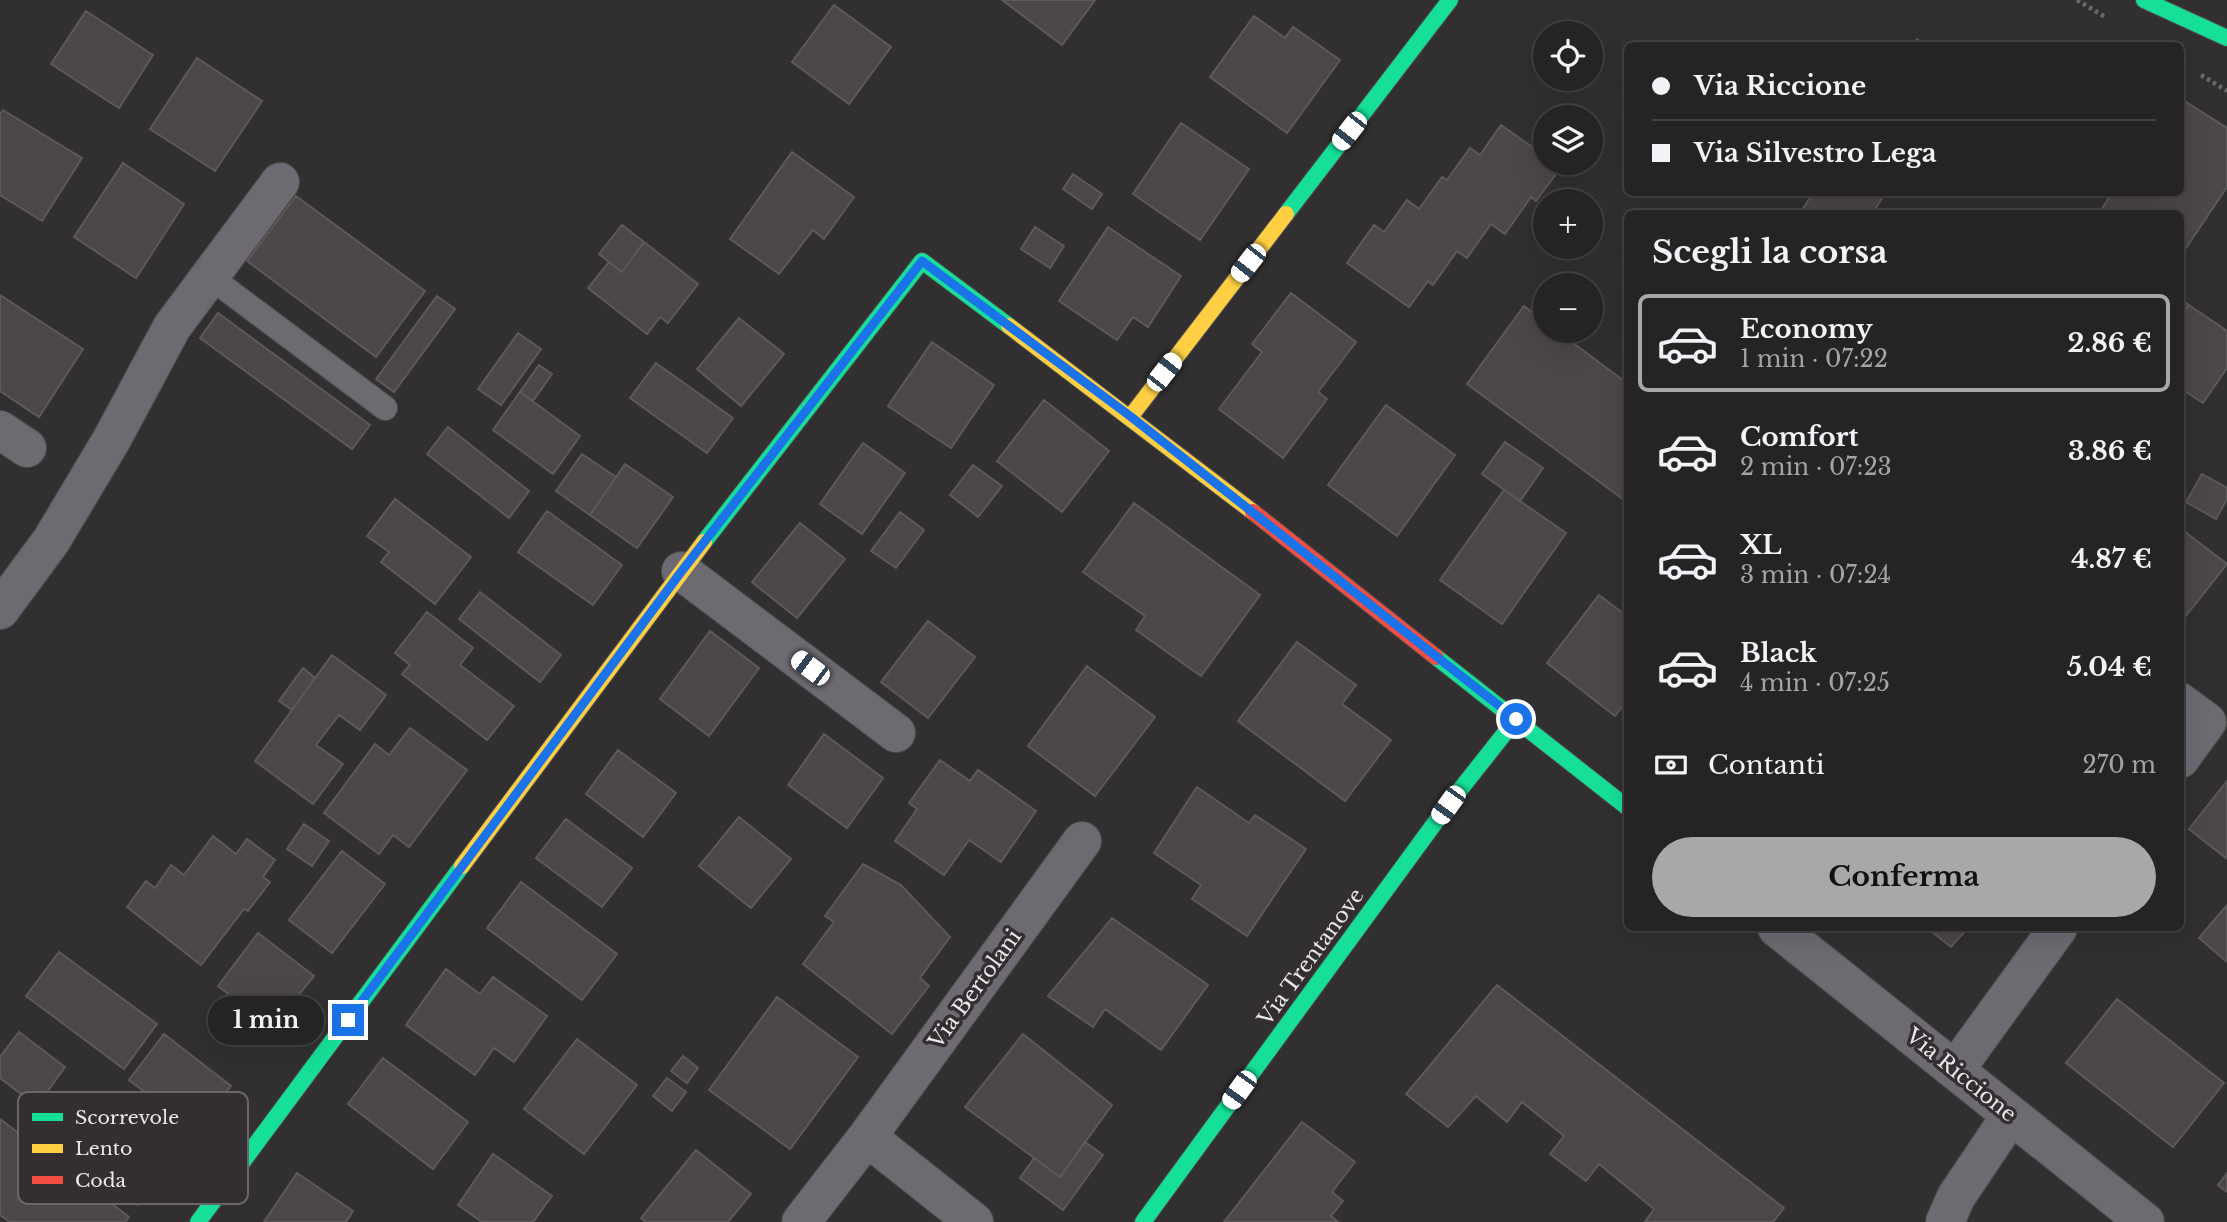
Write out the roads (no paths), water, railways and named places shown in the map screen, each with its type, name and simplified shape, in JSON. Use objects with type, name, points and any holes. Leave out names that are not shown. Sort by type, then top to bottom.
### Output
[{"type":"street","points":[[1130,416],[1450,0]]},
{"type":"street","points":[[2144,0],[2227,38]]},
{"type":"street","points":[[0,610],[51,541],[112,439],[172,327],[280,182]]},
{"type":"street","points":[[248,1155],[681,572],[922,261],[1130,416],[1624,805]]},
{"type":"street","points":[[681,572],[896,733]]},
{"type":"street","points":[[2184,705],[2207,722],[2184,754]]},
{"type":"street","name":"Via Trentanove","points":[[1143,1222],[1448,805],[1516,719]]},
{"type":"street","name":"Via Bertolani","points":[[801,1222],[867,1137],[1082,841]]},
{"type":"street","name":"Via Riccione","points":[[1781,931],[2145,1222]]},
{"type":"street","points":[[1955,1070],[2056,931]]},
{"type":"street","points":[[1945,1222],[1956,1196],[2011,1115]]},
{"type":"street","points":[[867,1137],[974,1222]]},
{"type":"street","points":[[198,1222],[211,1204]]},
{"type":"lane","points":[[210,277],[385,408]]}]
